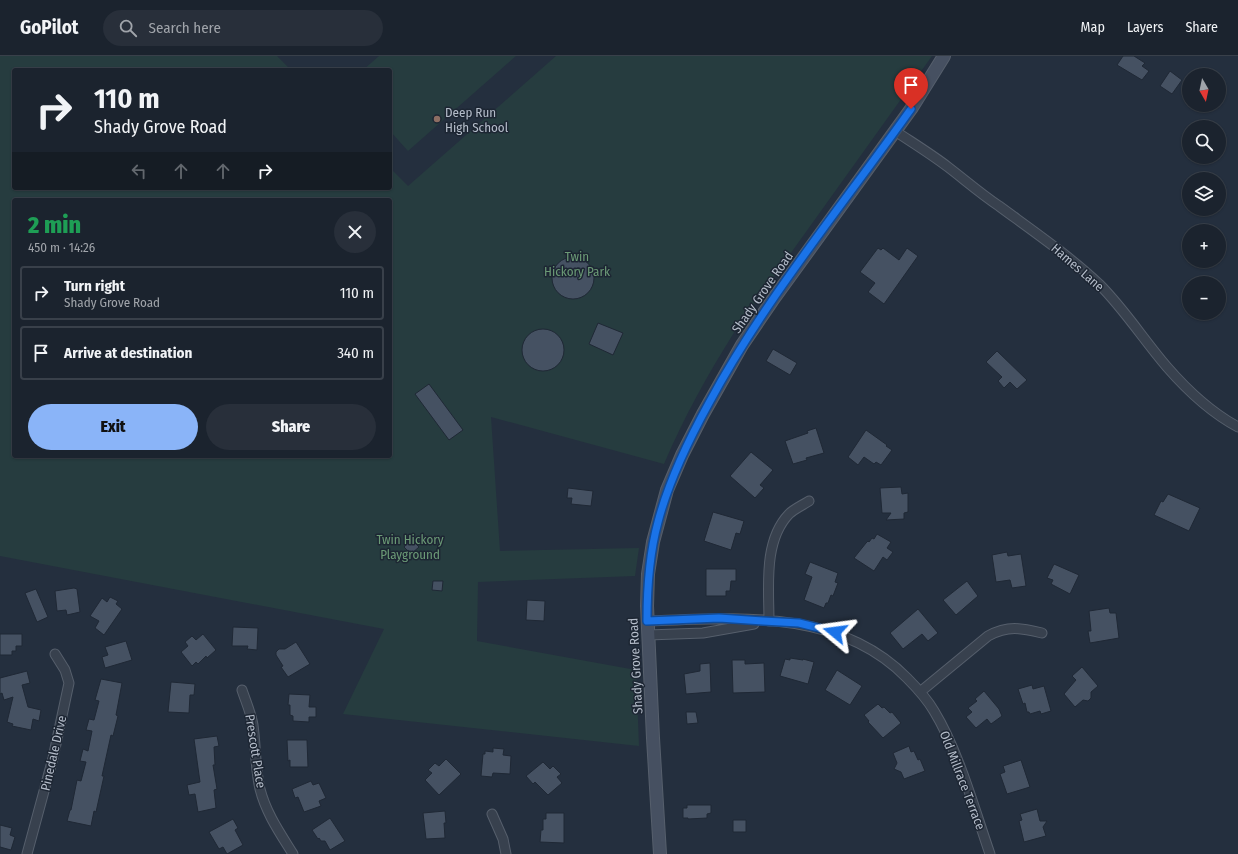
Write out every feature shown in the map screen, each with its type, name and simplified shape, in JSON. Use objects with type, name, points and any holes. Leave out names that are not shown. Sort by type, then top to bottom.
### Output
[{"type":"main road","name":"Shady Grove Road","points":[[660,854],[647,621],[648,574],[653,542],[667,490],[682,455],[742,345],[772,301],[911,109],[944,56]]},
{"type":"street","name":"Hames Lane","points":[[895,131],[948,167],[1082,269],[1101,286],[1128,315],[1166,366],[1184,386],[1213,411],[1238,427]]},
{"type":"street","points":[[769,621],[769,569],[774,540],[780,527],[789,514],[809,501]]},
{"type":"street","name":"Old Millrace Terrace","points":[[647,621],[719,618],[799,623],[823,628],[856,641],[880,654],[900,671],[920,692],[934,710],[954,752],[990,854]]},
{"type":"street","name":"Old Millrace Terrace","points":[[648,636],[703,633],[769,621]]},
{"type":"street","points":[[920,692],[988,636],[998,630],[1010,628],[1026,629],[1042,633]]},
{"type":"street","name":"Pinedale Drive","points":[[27,854],[53,758],[69,683],[65,670],[55,654]]},
{"type":"street","name":"Prescott Place","points":[[242,690],[253,725],[257,772],[261,790],[268,811],[293,854]]},
{"type":"street","points":[[492,814],[503,839],[506,854]]},
{"type":"green space","name":"Twin Hickory Park","points":[[0,56],[277,56],[289,68],[12,68],[12,190],[392,190],[392,170],[408,186],[556,56],[932,56],[735,331],[697,396],[664,464],[491,417],[500,551],[639,548],[635,576],[478,582],[477,641],[636,670],[639,746],[343,714],[384,629],[0,556]]},
{"type":"green space","points":[[379,56],[516,56],[408,151],[392,133],[392,68],[365,68]]},
{"type":"building","points":[[1123,56],[1134,56],[1145,63],[1142,66],[1149,71],[1142,80],[1117,65]]},
{"type":"building","points":[[1170,71],[1182,80],[1172,94],[1160,86]]},
{"type":"building","points":[[878,248],[881,250],[883,248],[899,260],[907,248],[918,256],[884,304],[868,292],[875,283],[860,272]]},
{"type":"building","points":[[569,257],[577,257],[585,260],[591,266],[594,278],[591,290],[585,296],[577,299],[569,299],[561,296],[555,290],[552,282],[552,274],[555,266],[561,260]]},
{"type":"building","points":[[598,323],[623,333],[613,355],[589,344]]},
{"type":"building","points":[[539,329],[547,329],[555,332],[561,338],[564,350],[561,362],[555,368],[547,371],[539,371],[531,368],[525,362],[522,354],[522,346],[525,338],[531,332]]},
{"type":"building","points":[[773,349],[797,363],[790,375],[766,361]]},
{"type":"building","points":[[997,351],[1027,380],[1017,389],[1010,382],[1004,388],[998,381],[1002,377],[986,362]]},
{"type":"building","points":[[429,384],[463,430],[449,440],[415,394]]},
{"type":"building","points":[[816,428],[824,453],[806,458],[807,460],[793,464],[785,441],[808,433],[807,431]]},
{"type":"building","points":[[866,430],[892,450],[881,465],[876,462],[874,464],[864,457],[858,465],[848,457]]},
{"type":"building","points":[[751,452],[773,470],[760,485],[764,488],[755,498],[730,476]]},
{"type":"building","points":[[901,487],[902,494],[908,493],[908,512],[904,513],[904,519],[886,520],[891,513],[882,513],[880,488]]},
{"type":"building","points":[[568,488],[593,491],[591,506],[571,504],[572,498],[567,498]]},
{"type":"building","points":[[1168,494],[1200,508],[1189,531],[1154,515],[1161,501],[1163,502]]},
{"type":"building","points":[[713,512],[744,521],[740,534],[736,533],[731,550],[704,541]]},
{"type":"building","points":[[877,534],[891,542],[887,548],[893,552],[887,560],[883,557],[874,571],[854,558],[866,543],[872,538],[874,539]]},
{"type":"building","points":[[411,539],[419,547],[411,554],[404,547]]},
{"type":"building","points":[[1007,552],[1008,556],[1021,554],[1026,586],[1012,588],[1010,580],[996,582],[992,555]]},
{"type":"building","points":[[810,562],[838,573],[835,582],[838,583],[833,596],[831,595],[824,608],[804,600],[812,577],[805,574]]},
{"type":"building","points":[[1054,564],[1079,575],[1070,594],[1051,584],[1053,580],[1047,578]]},
{"type":"building","points":[[706,569],[736,569],[736,581],[731,581],[730,591],[726,591],[726,596],[706,596]]},
{"type":"building","points":[[433,581],[443,581],[442,591],[432,590]]},
{"type":"building","points":[[967,581],[978,596],[956,615],[943,600]]},
{"type":"building","points":[[74,588],[77,589],[80,612],[67,615],[66,610],[57,611],[55,591]]},
{"type":"building","points":[[36,589],[48,617],[37,622],[25,593]]},
{"type":"building","points":[[110,597],[118,601],[116,604],[122,609],[104,635],[95,628],[99,621],[90,616],[102,598],[107,602]]},
{"type":"building","points":[[527,600],[545,601],[544,621],[526,620]]},
{"type":"building","points":[[1109,608],[1110,613],[1116,613],[1119,638],[1090,643],[1088,631],[1091,631],[1089,611]]},
{"type":"building","points":[[918,609],[938,633],[928,641],[922,634],[903,649],[890,633]]},
{"type":"building","points":[[233,627],[258,628],[257,650],[247,649],[248,646],[232,646]]},
{"type":"building","points":[[0,634],[22,634],[22,646],[16,646],[16,651],[12,651],[12,655],[0,655]]},
{"type":"building","points":[[203,634],[216,650],[207,658],[206,656],[198,664],[196,662],[192,666],[181,652],[188,646],[185,642],[192,636],[196,640]]},
{"type":"building","points":[[126,641],[132,660],[105,668],[102,657],[108,655],[105,647]]},
{"type":"building","points":[[296,642],[310,664],[288,677],[281,667],[283,666],[276,655],[276,652],[279,649],[285,649]]},
{"type":"building","points":[[790,658],[814,662],[808,684],[780,676],[785,659],[790,660]]},
{"type":"building","points":[[732,660],[745,660],[745,664],[764,663],[765,692],[733,693]]},
{"type":"building","points":[[710,663],[711,692],[686,694],[684,674],[700,671],[700,664]]},
{"type":"building","points":[[1082,667],[1098,686],[1091,692],[1091,698],[1088,701],[1083,700],[1075,707],[1064,694],[1076,680],[1072,676]]},
{"type":"building","points":[[837,670],[862,686],[850,705],[825,690]]},
{"type":"building","points":[[27,671],[30,683],[22,685],[28,707],[41,710],[39,721],[33,719],[31,730],[12,726],[13,724],[7,722],[13,697],[4,700],[2,693],[0,694],[0,678]]},
{"type":"building","points":[[101,679],[122,683],[116,715],[118,716],[113,736],[111,735],[102,776],[104,776],[96,812],[94,811],[91,826],[67,821],[71,810],[77,780],[81,781],[86,762],[80,761],[83,749],[88,751],[92,731],[86,730],[89,719],[94,720],[99,701],[95,700]]},
{"type":"building","points":[[171,682],[195,684],[194,695],[190,695],[189,713],[168,712]]},
{"type":"building","points":[[1032,685],[1033,689],[1044,686],[1051,711],[1041,714],[1040,711],[1030,714],[1027,712],[1025,703],[1023,704],[1018,689]]},
{"type":"building","points":[[984,691],[999,709],[1002,716],[991,724],[987,719],[976,728],[966,717],[972,712],[968,708],[977,701],[975,699]]},
{"type":"building","points":[[289,694],[310,695],[309,707],[316,707],[316,717],[309,717],[309,722],[293,721],[293,716],[290,715],[290,705],[288,705]]},
{"type":"building","points":[[878,704],[890,713],[892,712],[901,723],[883,738],[868,722],[869,721],[864,715]]},
{"type":"building","points":[[686,712],[696,712],[698,723],[687,724]]},
{"type":"building","points":[[217,736],[219,746],[214,747],[215,765],[213,765],[217,789],[214,790],[216,808],[198,812],[195,794],[189,795],[187,785],[200,782],[194,739]]},
{"type":"building","points":[[287,740],[307,740],[308,767],[290,767],[290,760],[288,761]]},
{"type":"building","points":[[909,746],[911,752],[914,751],[918,760],[920,759],[925,771],[904,779],[901,772],[894,769],[897,763],[893,753]]},
{"type":"building","points":[[493,748],[504,749],[503,755],[511,756],[510,774],[493,773],[492,777],[481,776],[483,754],[485,754],[485,751],[493,752]]},
{"type":"building","points":[[446,759],[461,774],[439,795],[425,780],[432,773],[428,770],[435,763],[439,766]]},
{"type":"building","points":[[1021,760],[1030,787],[1007,794],[1000,774],[1005,772],[1003,766]]},
{"type":"building","points":[[543,762],[550,769],[553,766],[561,774],[557,777],[562,783],[548,795],[535,782],[533,784],[526,776]]},
{"type":"building","points":[[311,781],[313,785],[319,783],[326,798],[319,801],[321,806],[304,812],[298,797],[295,798],[292,789]]},
{"type":"building","points":[[687,805],[711,805],[711,813],[707,814],[707,818],[683,818],[683,808],[687,808]]},
{"type":"building","points":[[1037,809],[1040,821],[1047,821],[1043,827],[1046,836],[1024,842],[1019,821],[1022,820],[1020,814]]},
{"type":"building","points":[[445,811],[445,838],[426,839],[423,813]]},
{"type":"building","points":[[546,813],[564,813],[564,843],[540,842],[541,830],[543,830],[543,819],[546,819]]},
{"type":"building","points":[[330,818],[345,841],[330,850],[325,841],[321,841],[319,838],[318,839],[312,830]]},
{"type":"building","points":[[233,819],[238,828],[235,830],[243,845],[227,854],[223,847],[219,849],[209,832]]},
{"type":"building","points":[[733,820],[746,820],[746,832],[733,832]]},
{"type":"building","points":[[0,825],[12,828],[10,835],[15,837],[11,850],[0,847]]},
{"type":"place","name":"Deep Run High School","points":[[437,119]]},
{"type":"route","points":[[835,632],[799,623],[719,618],[647,621],[648,574],[651,552],[667,490],[682,455],[728,368],[772,301],[911,109]]},
{"type":"park label","name":"Twin Hickory Playground","points":[[410,546]]}]
